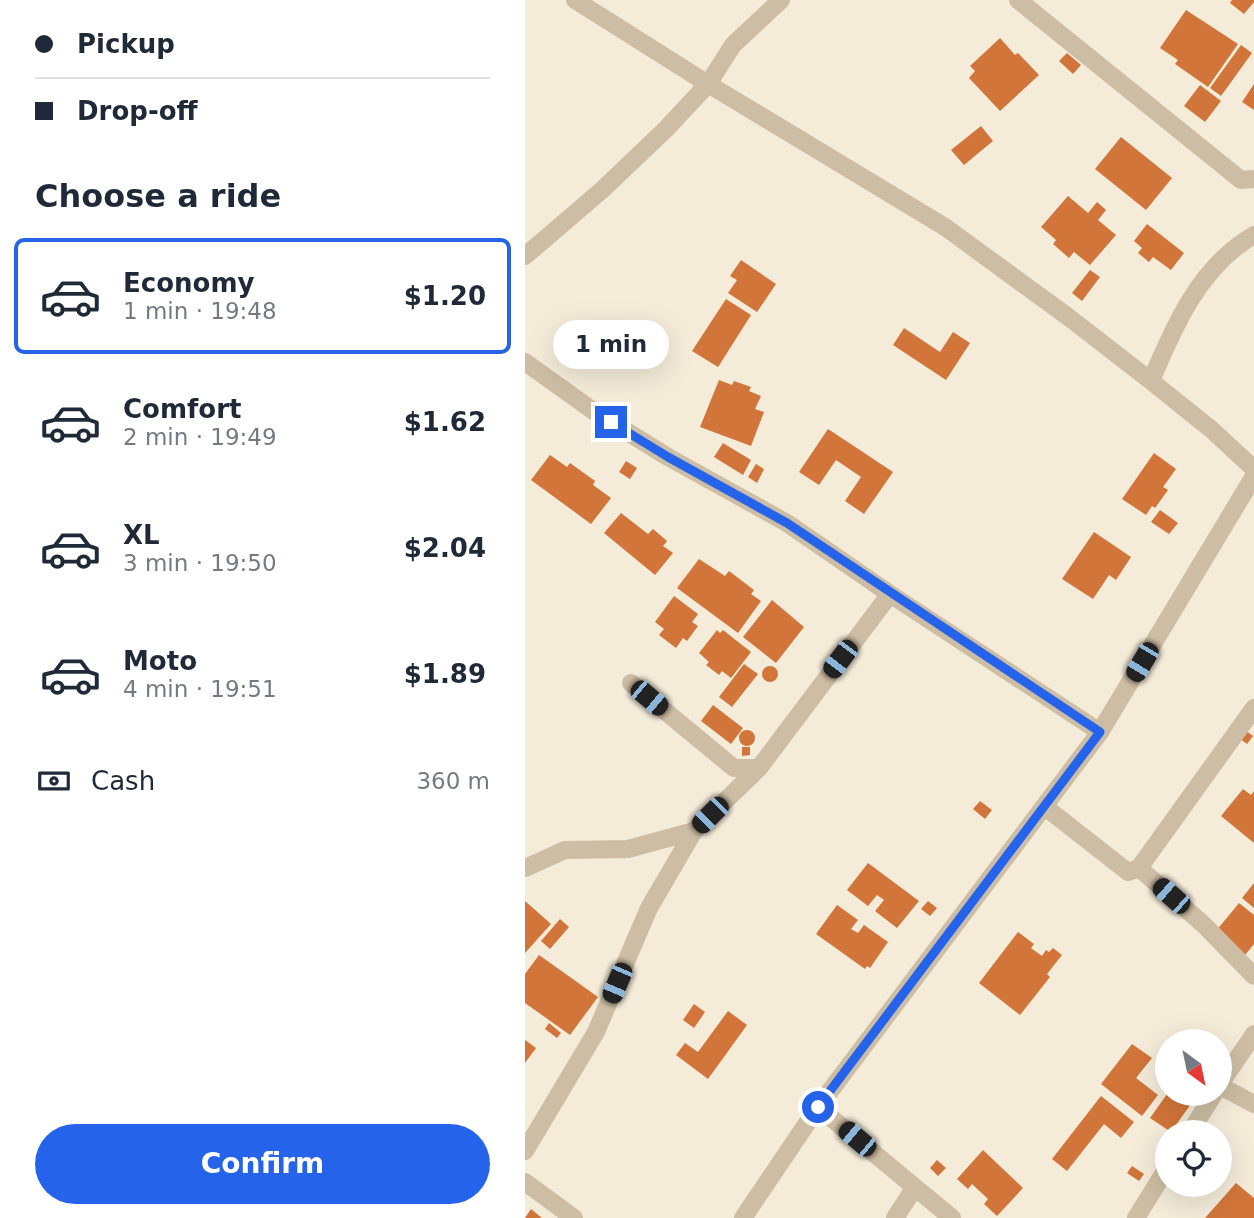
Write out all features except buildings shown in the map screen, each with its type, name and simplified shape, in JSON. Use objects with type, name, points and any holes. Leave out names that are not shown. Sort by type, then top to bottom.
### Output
[{"type":"street","points":[[575,0],[945,227],[1151,381],[1212,430],[1254,469]]},
{"type":"street","points":[[525,256],[602,190],[666,129],[708,84],[733,45],[781,0]]},
{"type":"street","points":[[1018,0],[1241,180],[1254,180]]},
{"type":"street","points":[[1151,381],[1172,331],[1200,284],[1243,241],[1254,235]]},
{"type":"street","points":[[525,362],[592,410],[668,457],[787,523],[1100,732]]},
{"type":"street","points":[[743,1218],[818,1107],[1100,732],[1254,476]]},
{"type":"street","points":[[525,1151],[596,1032],[649,908],[694,831],[759,768],[890,594]]},
{"type":"street","points":[[631,683],[734,768],[759,768]]},
{"type":"street","points":[[1045,807],[1128,872],[1139,868],[1254,708]]},
{"type":"street","points":[[525,868],[565,850],[628,849],[694,831]]},
{"type":"street","points":[[1139,868],[1203,924],[1254,976]]},
{"type":"street","points":[[1232,1067],[1254,1034]]},
{"type":"street","points":[[1232,1092],[1254,1104]]},
{"type":"street","points":[[818,1107],[952,1218]]},
{"type":"street","points":[[525,1182],[574,1218]]},
{"type":"street","points":[[895,1218],[915,1187]]},
{"type":"street","points":[[1136,1218],[1155,1187]]},
{"type":"route","points":[[611,422],[787,523],[1100,732],[818,1107]]}]
